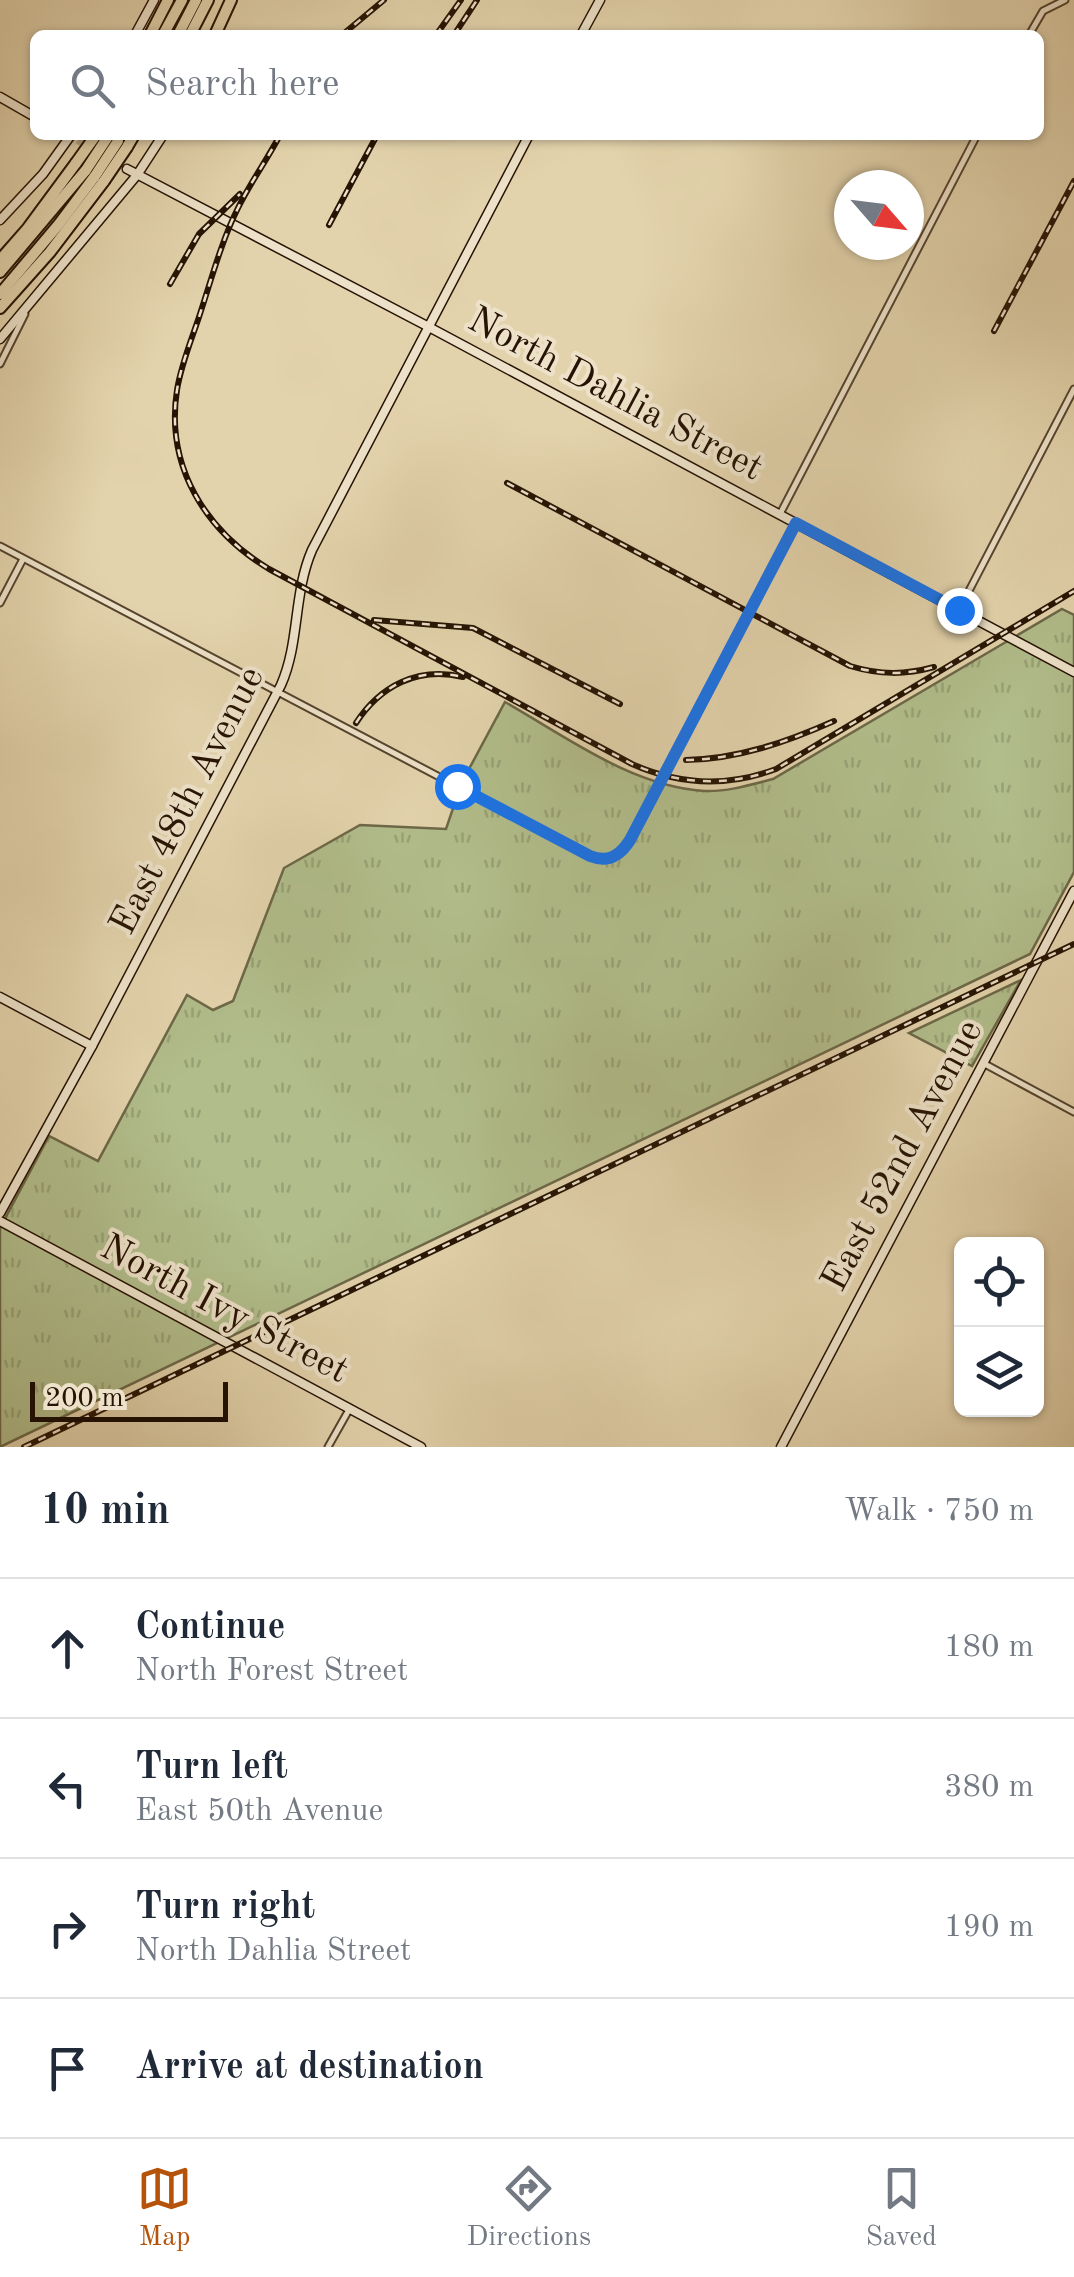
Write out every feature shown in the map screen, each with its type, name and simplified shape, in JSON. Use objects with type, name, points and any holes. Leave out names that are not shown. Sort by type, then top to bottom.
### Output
[{"type":"highway","points":[[153,30],[168,0]]},
{"type":"highway","points":[[167,30],[182,0]]},
{"type":"highway","points":[[181,30],[196,0]]},
{"type":"highway","points":[[193,30],[208,0]]},
{"type":"highway","points":[[219,30],[234,0]]},
{"type":"highway","points":[[0,294],[73,207],[90,172],[95,140]]},
{"type":"highway","points":[[0,309],[15,292],[90,172],[116,140]]},
{"type":"highway","points":[[0,272],[116,140]]},
{"type":"highway","points":[[0,260],[28,228],[90,172]]},
{"type":"street","points":[[138,30],[154,0]]},
{"type":"street","points":[[585,30],[600,0]]},
{"type":"street","points":[[1032,30],[1043,11],[1064,0]]},
{"type":"street","points":[[0,97],[30,114]]},
{"type":"street","points":[[0,220],[70,140]]},
{"type":"street","points":[[0,339],[137,175],[160,140]]},
{"type":"street","name":"East 48th Avenue","points":[[0,1214],[277,693],[292,655],[297,599],[308,560],[525,140]]},
{"type":"street","points":[[780,514],[974,140]]},
{"type":"street","name":"North Dahlia Street","points":[[127,170],[428,326],[1074,672]]},
{"type":"street","points":[[0,364],[28,306]]},
{"type":"street","points":[[959,610],[1074,390]]},
{"type":"street","points":[[0,546],[604,860],[614,857],[630,840],[796,523]]},
{"type":"street","points":[[0,603],[24,558]]},
{"type":"street","name":"East 52nd Avenue","points":[[780,1447],[1074,891]]},
{"type":"street","points":[[0,997],[92,1046]]},
{"type":"street","points":[[984,1063],[1074,1112]]},
{"type":"street","name":"North Ivy Street","points":[[0,1214],[421,1447]]},
{"type":"street","points":[[328,1447],[350,1408]]},
{"type":"green space","points":[[1062,609],[1074,615],[1074,872],[1030,954],[0,1447],[0,1228],[49,1136],[98,1161],[187,995],[213,1010],[233,1001],[284,868],[360,825],[446,829],[462,782],[505,702],[625,770],[677,787],[730,789],[773,779]]},
{"type":"green space","points":[[1021,980],[972,1066],[909,1033]]},
{"type":"tunnel","points":[[78,140],[102,154]]},
{"type":"railway","points":[[348,30],[384,0]]},
{"type":"railway","points":[[440,30],[461,0]]},
{"type":"railway","points":[[457,30],[477,0]]},
{"type":"railway","points":[[277,140],[243,199],[221,248],[181,371],[175,418],[177,445],[195,494],[226,536],[269,569],[632,764],[668,776],[704,781],[740,779],[776,769],[1074,591]]},
{"type":"railway","points":[[329,225],[374,140]]},
{"type":"railway","points":[[994,331],[1074,181]]},
{"type":"railway","points":[[170,284],[199,234],[240,194]]},
{"type":"railway","points":[[507,483],[850,666],[892,673],[934,667]]},
{"type":"railway","points":[[374,620],[473,628],[620,704]]},
{"type":"railway","points":[[356,723],[377,699],[402,682],[431,674],[463,677]]},
{"type":"railway","points":[[686,760],[762,748],[834,721]]},
{"type":"railway","points":[[24,1447],[1074,944]]},
{"type":"route","points":[[457,786],[590,856],[604,860],[620,854],[796,523],[959,610]]}]
